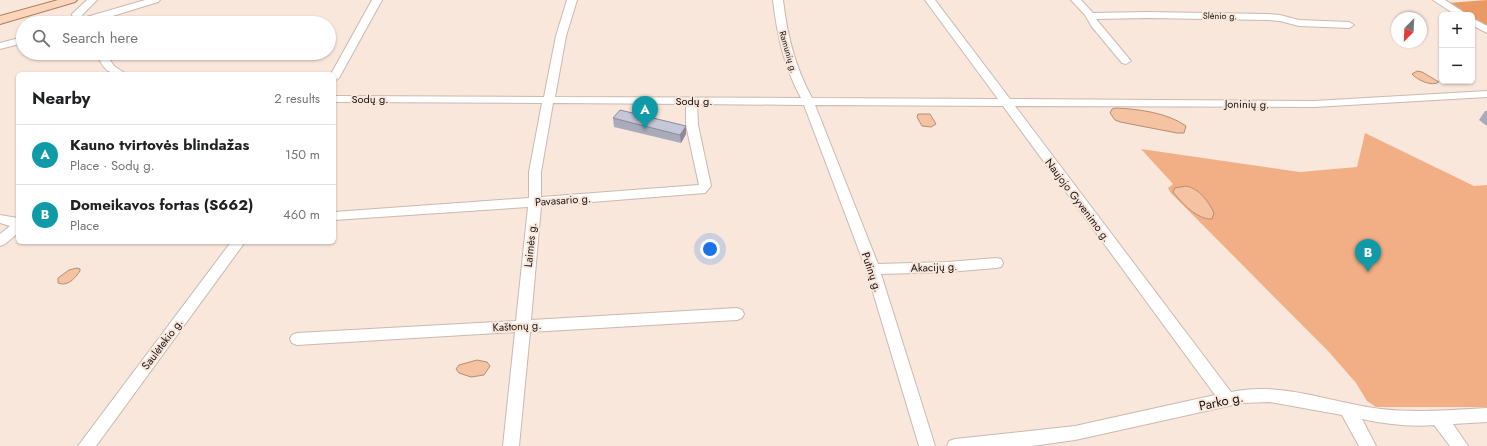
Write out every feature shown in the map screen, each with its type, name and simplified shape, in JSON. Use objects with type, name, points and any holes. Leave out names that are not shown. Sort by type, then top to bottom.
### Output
[{"type":"main road","points":[[0,20],[71,0]]},
{"type":"street","points":[[77,16],[77,14],[92,0]]},
{"type":"street","points":[[101,16],[155,0]]},
{"type":"street","points":[[336,73],[377,0]]},
{"type":"street","name":"Laimės g.","points":[[511,446],[535,202],[535,172],[561,36],[572,0]]},
{"type":"street","name":"Ramunių g.","points":[[778,0],[784,44],[796,77],[808,102]]},
{"type":"street","name":"Naujojo Gyvenimo g.","points":[[930,0],[1227,399]]},
{"type":"street","points":[[1076,0],[1126,61]]},
{"type":"street","points":[[1438,0],[1458,12]]},
{"type":"street","name":"Slėnio g.","points":[[1090,16],[1147,15],[1268,17],[1299,23],[1349,25]]},
{"type":"street","points":[[1475,23],[1487,30]]},
{"type":"street","points":[[0,46],[16,42]]},
{"type":"street","points":[[105,60],[112,70],[116,72]]},
{"type":"street","name":"Joninių g.","points":[[1006,103],[1314,104],[1487,94]]},
{"type":"street","name":"Sodų g.","points":[[336,99],[1006,103]]},
{"type":"street","name":"Pavasario g.","points":[[336,216],[696,191],[703,189],[705,186],[692,125],[691,102]]},
{"type":"street","name":"Putinų g.","points":[[808,102],[873,269],[927,446]]},
{"type":"street","points":[[0,219],[16,223]]},
{"type":"street","points":[[0,241],[16,226]]},
{"type":"street","name":"Saulėtekio g.","points":[[86,446],[237,244]]},
{"type":"street","name":"Akacijų g.","points":[[873,269],[948,267],[996,263]]},
{"type":"street","name":"Kaštonų g.","points":[[297,339],[736,314]]},
{"type":"street","name":"Parko g.","points":[[955,446],[1075,433],[1242,396],[1279,396],[1380,416],[1438,418],[1487,415]]},
{"type":"street","points":[[1348,410],[1368,446]]},
{"type":"street","points":[[1438,418],[1460,446]]},
{"type":"shaded area","points":[[1487,0],[1487,26],[1475,19],[1475,12],[1463,12],[1448,3]]},
{"type":"shaded area","points":[[1417,71],[1422,72],[1439,82],[1433,84],[1429,83],[1412,74]]},
{"type":"shaded area","points":[[1116,108],[1153,112],[1171,118],[1186,126],[1184,133],[1120,122],[1115,120],[1110,113],[1112,109]]},
{"type":"shaded area","points":[[918,114],[930,114],[936,124],[931,127],[922,126],[917,117]]},
{"type":"shaded area","points":[[1365,133],[1474,186],[1487,185],[1487,407],[1376,407],[1367,401],[1356,383],[1329,352],[1170,192],[1168,188],[1173,184],[1141,149],[1300,172],[1357,167]]},
{"type":"shaded area","points":[[1186,186],[1191,187],[1206,200],[1214,213],[1212,219],[1206,219],[1195,214],[1173,192],[1175,188]]},
{"type":"shaded area","points":[[77,268],[80,269],[80,271],[71,281],[65,284],[58,283],[58,278],[69,270]]},
{"type":"shaded area","points":[[477,360],[487,362],[490,366],[484,375],[471,377],[459,373],[456,369],[459,365]]},
{"type":"building","points":[[620,110],[686,126],[680,135],[613,118]]},
{"type":"place","name":"Kauno tvirtovės blindažas","points":[[645,129]]},
{"type":"place","name":"Domeikavos fortas (S662)","points":[[1368,272]]}]
